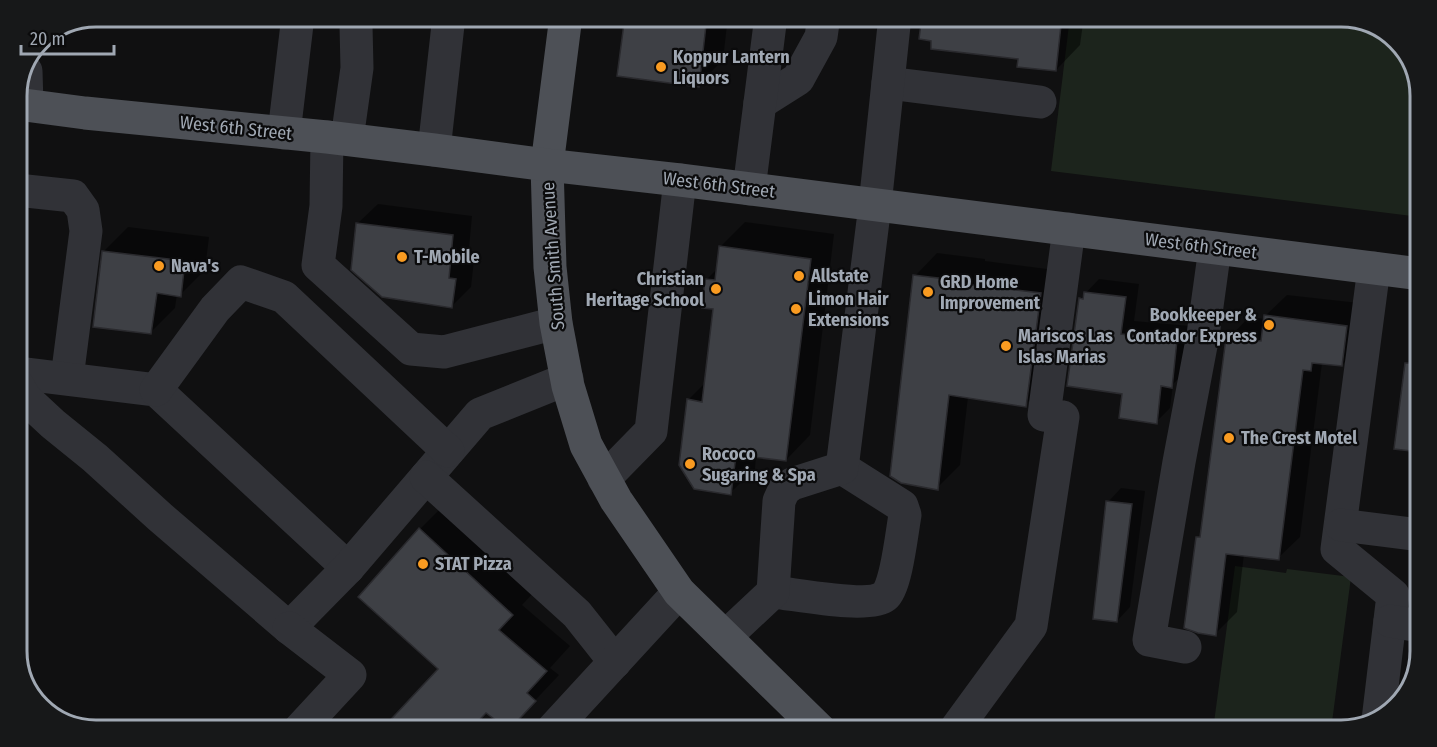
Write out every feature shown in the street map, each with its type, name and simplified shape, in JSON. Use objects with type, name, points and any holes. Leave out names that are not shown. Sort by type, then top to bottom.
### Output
[{"type":"main road","name":"South Smith Avenue","points":[[565,27],[546,165],[550,267],[556,323],[567,379],[586,445],[616,500],[679,592],[810,720]]},
{"type":"main road","name":"West 6th Street","points":[[27,106],[337,138],[1410,273]]},
{"type":"street","points":[[284,133],[297,27]]},
{"type":"street","points":[[356,27],[357,68]]},
{"type":"street","points":[[368,27],[368,36],[337,138],[318,265],[411,349],[444,352],[556,323]]},
{"type":"street","points":[[434,150],[448,27]]},
{"type":"street","points":[[749,189],[770,27]]},
{"type":"street","points":[[760,103],[798,79],[821,37],[822,27]]},
{"type":"street","points":[[842,468],[875,205],[894,27]]},
{"type":"street","points":[[888,83],[1040,102]]},
{"type":"street","points":[[604,479],[651,431],[680,180]]},
{"type":"street","points":[[27,191],[73,196],[83,210],[86,231],[67,378]]},
{"type":"street","points":[[962,720],[1031,626],[1063,417],[1044,415],[1070,230]]},
{"type":"street","points":[[1185,647],[1149,640],[1203,335],[1215,248]]},
{"type":"street","points":[[1374,268],[1337,549],[1393,595],[1405,623],[1382,707]]},
{"type":"street","points":[[156,390],[215,309],[241,282],[284,297],[448,451]]},
{"type":"street","points":[[27,374],[156,390],[348,568]]},
{"type":"street","points":[[289,628],[348,568],[480,414],[567,379]]},
{"type":"street","points":[[27,400],[289,628],[350,675],[308,720]]},
{"type":"street","points":[[725,637],[773,592],[779,501],[784,490],[792,483],[842,468],[902,506],[905,515],[892,584],[885,596],[874,601],[857,602],[773,592]]},
{"type":"street","points":[[426,477],[577,614],[615,662]]},
{"type":"street","points":[[1341,525],[1410,534]]},
{"type":"street","points":[[561,720],[679,592]]},
{"type":"shaded area","points":[[1069,27],[1354,28],[1371,34],[1393,51],[1403,66],[1409,83],[1410,216],[1051,171]]},
{"type":"shaded area","points":[[1235,566],[1286,573],[1287,569],[1351,577],[1332,720],[1214,720]]},
{"type":"building","points":[[624,27],[706,27],[699,87],[617,76]]},
{"type":"building","points":[[921,27],[1061,27],[1056,71],[1017,67],[1018,59],[931,49],[931,41],[919,39]]},
{"type":"building","name":"T-Mobile","points":[[356,223],[453,235],[449,278],[456,279],[452,308],[382,297],[351,270]]},
{"type":"building","points":[[719,246],[811,259],[786,461],[736,455],[731,495],[694,489],[679,465],[687,399],[702,402],[713,309],[702,308],[705,279],[715,280]]},
{"type":"building","points":[[102,251],[185,261],[181,297],[157,293],[151,334],[93,327]]},
{"type":"building","points":[[913,275],[963,281],[963,284],[1041,293],[1026,407],[949,395],[938,490],[901,483],[890,476]]},
{"type":"building","points":[[1084,292],[1126,297],[1121,334],[1177,340],[1172,388],[1161,386],[1157,424],[1119,418],[1122,394],[1067,386],[1079,298],[1083,299]]},
{"type":"building","points":[[1264,315],[1347,326],[1342,366],[1312,363],[1311,371],[1303,370],[1279,560],[1226,554],[1216,636],[1198,633],[1184,628],[1196,537],[1200,537],[1226,338],[1261,341]]},
{"type":"building","points":[[1405,363],[1410,363],[1410,451],[1394,449]]},
{"type":"building","points":[[1106,501],[1132,504],[1117,622],[1093,619]]},
{"type":"building","points":[[419,528],[513,615],[499,630],[547,671],[527,693],[536,701],[518,720],[495,720],[486,713],[479,720],[390,720],[438,669],[358,597]]},
{"type":"place","name":"Koppur Lantern Liquors","points":[[661,67]]},
{"type":"place","name":"T-Mobile","points":[[402,257]]},
{"type":"place","name":"Nava's","points":[[159,266]]},
{"type":"place","name":"Allstate","points":[[799,276]]},
{"type":"place","name":"Christian Heritage School","points":[[716,289]]},
{"type":"place","name":"GRD Home Improvement","points":[[928,292]]},
{"type":"place","name":"Limon Hair Extensions","points":[[796,309]]},
{"type":"place","name":"Bookkeeper & Contador Express","points":[[1269,325]]},
{"type":"place","name":"Mariscos Las Islas Marias","points":[[1006,346]]},
{"type":"place","name":"The Crest Motel","points":[[1229,438]]},
{"type":"place","name":"Rococo Sugaring & Spa","points":[[690,464]]},
{"type":"place","name":"STAT Pizza","points":[[423,564]]}]
